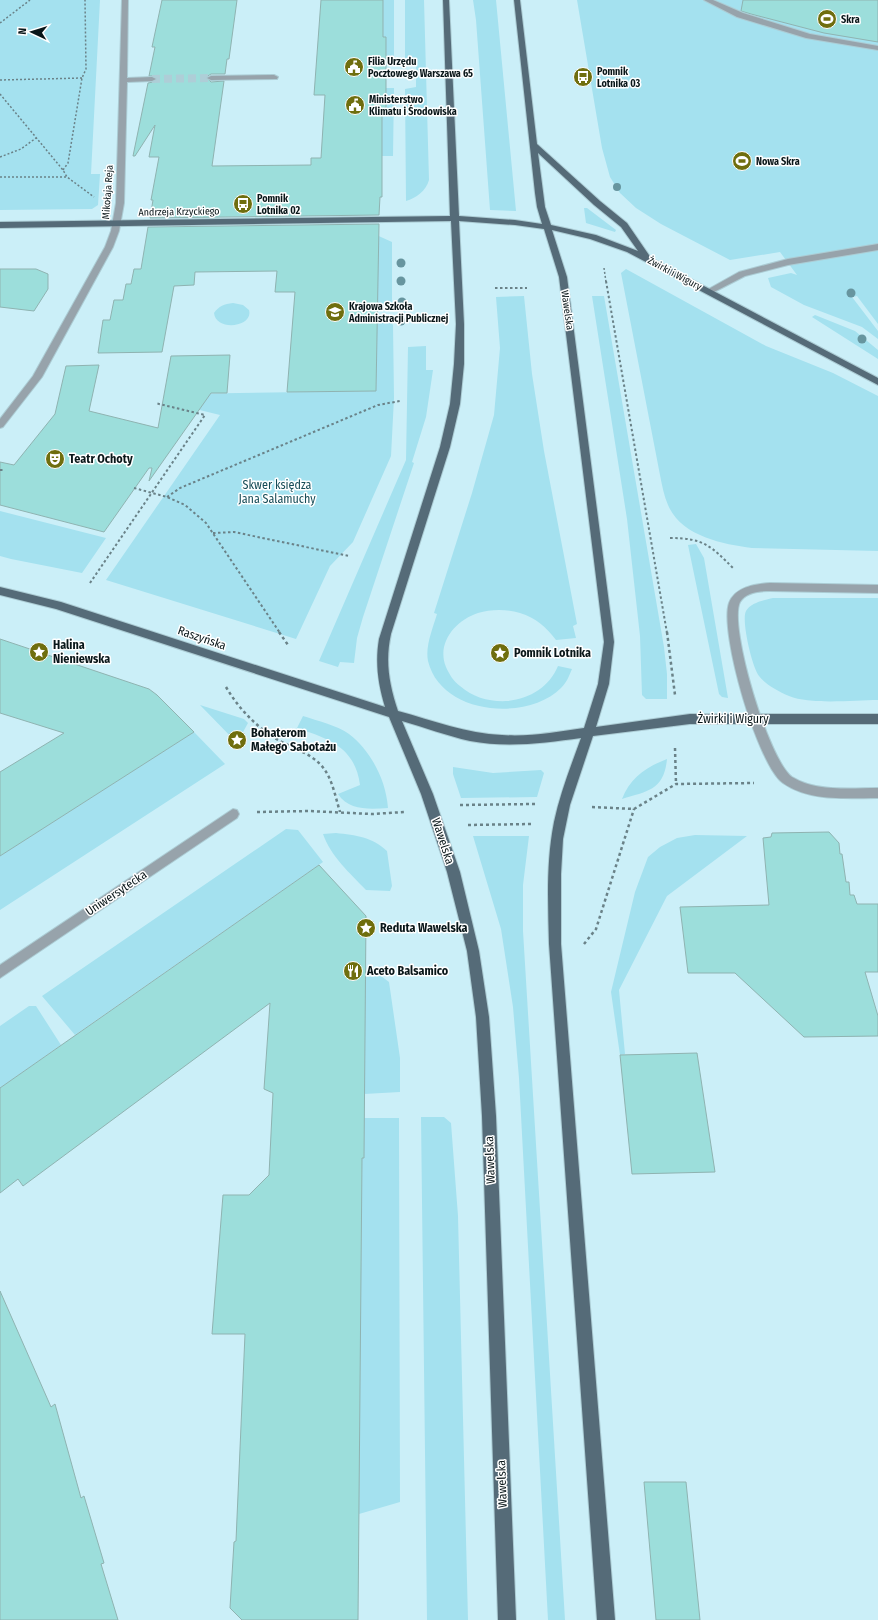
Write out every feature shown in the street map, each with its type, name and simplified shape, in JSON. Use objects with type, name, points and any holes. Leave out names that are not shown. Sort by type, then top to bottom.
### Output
[{"type":"main road","points":[[446,0],[455,219]]},
{"type":"main road","name":"Wawelska","points":[[517,0],[540,200],[563,277],[609,642],[606,678],[589,732]]},
{"type":"main road","points":[[533,144],[593,200],[624,224],[648,258]]},
{"type":"main road","name":"Andrzeja Krzyckiego","points":[[0,225],[455,219]]},
{"type":"main road","name":"Żwirki i Wigury","points":[[455,219],[504,221],[547,226],[608,240],[648,258],[878,382]]},
{"type":"main road","name":"Wawelska","points":[[455,219],[460,337],[455,404],[445,447],[390,619],[383,647],[382,662],[384,678],[394,714],[425,788],[460,893],[473,950],[483,1018],[487,1071],[507,1620]]},
{"type":"main road","name":"Raszyńska","points":[[0,591],[57,605],[451,732],[486,739],[536,739],[589,732]]},
{"type":"main road","name":"Żwirki i Wigury","points":[[589,732],[676,720],[878,719]]},
{"type":"main road","points":[[589,732],[564,806],[558,836],[554,877],[555,944],[606,1620]]},
{"type":"street","name":"Mikołaja Reja","points":[[0,425],[37,377],[109,247],[117,223],[120,203],[125,0]]},
{"type":"street","points":[[707,0],[740,16],[809,36],[878,48]]},
{"type":"street","points":[[210,78],[274,77]]},
{"type":"street","points":[[122,80],[152,79]]},
{"type":"street","points":[[709,291],[742,274],[788,262],[878,246]]},
{"type":"street","points":[[878,589],[755,588],[747,591],[738,598],[733,606],[732,615],[741,666],[755,719],[779,771],[783,776],[793,783],[826,792],[878,793]]},
{"type":"street","name":"Uniwersytecka","points":[[0,972],[233,814]]},
{"type":"path","points":[[0,23],[30,0]]},
{"type":"path","points":[[63,170],[68,163],[82,78],[86,69],[85,0]]},
{"type":"path","points":[[0,80],[82,78]]},
{"type":"path","points":[[0,94],[63,170],[67,177],[97,200]]},
{"type":"path","points":[[0,157],[21,149],[36,138]]},
{"type":"path","points":[[0,178],[67,177]]},
{"type":"path","points":[[605,266],[607,287],[669,646],[676,700]]},
{"type":"path","points":[[495,288],[527,288]]},
{"type":"path","points":[[167,497],[180,488],[371,408],[400,401]]},
{"type":"path","points":[[90,583],[205,415],[155,403]]},
{"type":"path","points":[[134,488],[167,497],[185,505],[206,523],[288,645]]},
{"type":"path","points":[[213,533],[234,532],[349,556]]},
{"type":"path","points":[[670,538],[695,538],[706,543],[755,588]]},
{"type":"path","points":[[208,653],[227,690],[242,710],[268,733],[320,764],[326,773],[340,812]]},
{"type":"path","points":[[675,753],[676,784]]},
{"type":"path","points":[[614,808],[634,809],[676,784],[793,783]]},
{"type":"path","points":[[462,805],[536,804]]},
{"type":"path","points":[[558,977],[596,929],[634,809]]},
{"type":"path","points":[[233,814],[284,810],[376,815],[394,813]]},
{"type":"path","points":[[468,825],[532,824]]},
{"type":"green space","points":[[0,0],[100,0],[91,174],[100,174],[98,205],[92,209],[0,210]]},
{"type":"green space","points":[[383,0],[394,0],[394,64],[386,64],[386,37],[383,37]]},
{"type":"green space","points":[[405,0],[424,0],[429,180],[426,188],[420,194],[406,201],[405,89],[416,87],[416,64],[405,64]]},
{"type":"green space","points":[[473,0],[496,0],[516,211],[490,210],[476,20]]},
{"type":"green space","name":"Nowa Skra","points":[[577,0],[878,0],[878,324],[857,296],[852,297],[878,331],[878,339],[862,327],[804,305],[771,287],[768,278],[791,273],[797,275],[780,252],[730,260],[661,224],[636,208],[620,193],[610,177],[602,148]]},
{"type":"green space","points":[[386,88],[394,88],[393,156],[382,156],[382,115],[386,115]]},
{"type":"green space","points":[[584,208],[587,208],[616,230],[615,232],[586,223]]},
{"type":"green space","points":[[372,233],[392,242],[392,303],[377,305]]},
{"type":"green space","points":[[626,269],[766,346],[833,373],[878,396],[878,551],[752,548],[728,544],[704,537],[692,531],[674,516],[668,505],[660,475],[621,273]]},
{"type":"green space","points":[[524,296],[532,374],[544,451],[577,624],[573,626],[576,638],[556,640],[536,620],[520,613],[504,610],[478,613],[462,621],[450,634],[446,641],[444,658],[450,675],[458,684],[471,694],[495,701],[508,701],[532,694],[544,686],[550,680],[558,666],[572,669],[563,686],[546,699],[528,706],[507,709],[487,708],[467,702],[449,693],[436,679],[427,655],[430,637],[437,614],[434,613],[472,493],[494,415],[500,348],[496,297]]},
{"type":"green space","points":[[592,296],[604,296],[664,647],[667,674],[667,699],[646,699],[642,695],[640,636],[627,519]]},
{"type":"green space","points":[[233,303],[243,305],[249,310],[249,316],[246,320],[234,325],[227,325],[216,319],[214,313],[218,309],[227,304]]},
{"type":"green space","points":[[815,315],[855,331],[878,350],[878,359],[812,317]]},
{"type":"green space","name":"Skwer księdza Jana Salamuchy","points":[[377,320],[389,320],[393,325],[394,398],[391,456],[353,542],[330,566],[296,639],[106,580],[220,415],[167,402],[174,394],[376,391]]},
{"type":"green space","points":[[426,346],[426,370],[433,370],[426,417],[412,462],[414,463],[363,617],[357,638],[354,663],[340,662],[338,667],[319,661],[406,460],[408,347]]},
{"type":"green space","points":[[0,511],[106,538],[82,573],[11,559],[0,556]]},
{"type":"green space","points":[[696,544],[704,558],[728,698],[722,697],[719,694],[688,545]]},
{"type":"green space","points":[[773,598],[878,598],[878,700],[820,701],[798,699],[777,690],[762,679],[756,671],[750,654],[746,633],[745,616],[746,611],[751,605]]},
{"type":"green space","points":[[200,705],[244,719],[248,723],[237,743]]},
{"type":"green space","points":[[303,716],[338,728],[349,734],[357,741],[376,767],[381,777],[387,797],[388,808],[360,808],[348,804],[343,800],[338,794],[360,785],[353,762],[339,746],[320,736],[297,728]]},
{"type":"green space","points":[[194,732],[225,764],[0,910],[0,856]]},
{"type":"green space","points":[[667,759],[662,777],[653,788],[640,794],[622,799],[629,785],[634,779],[652,766]]},
{"type":"green space","points":[[453,767],[493,773],[541,770],[544,773],[537,797],[461,798],[453,774]]},
{"type":"green space","points":[[286,829],[298,830],[323,862],[75,1035],[42,996]]},
{"type":"green space","points":[[336,833],[370,840],[387,851],[392,886],[390,891],[366,890],[347,871],[331,850],[323,834]]},
{"type":"green space","points":[[695,835],[747,836],[667,896],[619,990],[625,1054],[620,1055],[611,992],[635,892],[648,857],[660,847],[677,838]]},
{"type":"green space","points":[[473,836],[529,836],[523,885],[523,931],[565,1620],[548,1620],[519,1078],[513,1007],[501,929]]},
{"type":"green space","points":[[381,976],[389,982],[400,1058],[400,1092],[364,1094],[365,977]]},
{"type":"green space","points":[[29,1006],[36,1006],[61,1045],[0,1088],[0,1026]]},
{"type":"green space","points":[[421,1117],[444,1117],[451,1123],[458,1216],[468,1620],[427,1620]]},
{"type":"green space","points":[[364,1118],[399,1118],[400,1502],[359,1514],[362,1158]]},
{"type":"building","points":[[162,0],[237,0],[229,59],[227,59],[225,74],[211,74],[206,77],[211,82],[224,81],[212,166],[311,165],[311,158],[321,158],[325,95],[314,95],[321,0],[383,0],[383,37],[386,37],[386,115],[382,115],[382,197],[380,197],[379,215],[150,218],[153,200],[151,200],[159,157],[149,157],[155,125],[135,156],[133,156],[148,83],[157,80],[153,76],[149,76],[155,47],[152,47]]},
{"type":"building","name":"Skra","points":[[743,0],[878,0],[878,42],[824,33],[741,11]]},
{"type":"building","points":[[379,224],[376,391],[287,392],[295,292],[275,292],[277,271],[195,272],[194,285],[174,286],[162,352],[98,353],[103,320],[110,320],[114,300],[123,300],[126,284],[131,284],[134,269],[141,269],[148,227]]},
{"type":"building","points":[[0,269],[36,269],[48,274],[48,289],[34,311],[0,307]]},
{"type":"building","points":[[230,355],[227,393],[211,393],[149,481],[152,468],[149,468],[104,532],[0,505],[0,462],[14,465],[55,414],[66,366],[99,365],[89,411],[158,428],[171,356]]},
{"type":"building","points":[[0,639],[149,689],[194,732],[0,856],[0,772],[64,733],[0,713]]},
{"type":"building","points":[[829,832],[839,843],[846,882],[849,882],[850,895],[854,895],[857,904],[878,904],[878,972],[865,972],[878,1016],[878,1036],[804,1037],[735,973],[688,973],[680,907],[769,905],[763,838],[771,837],[772,833]]},
{"type":"building","points":[[319,865],[366,916],[364,1158],[362,1158],[358,1620],[242,1620],[230,1608],[234,1542],[236,1541],[245,1334],[212,1334],[223,1195],[249,1195],[269,1175],[273,1093],[264,1089],[270,1003],[23,1186],[18,1179],[0,1193],[0,1088]]},
{"type":"building","points":[[697,1053],[715,1172],[632,1174],[620,1055]]},
{"type":"building","points":[[0,1291],[51,1407],[55,1404],[81,1498],[84,1496],[104,1563],[101,1564],[118,1620],[0,1620]]},
{"type":"building","points":[[644,1482],[686,1482],[700,1620],[656,1620]]},
{"type":"tunnel","points":[[152,79],[211,78]]},
{"type":"place","name":"Skra","points":[[827,19]]},
{"type":"place","name":"Filia Urzędu Pocztowego Warszawa 65","points":[[354,67]]},
{"type":"place","name":"Pomnik Lotnika 03","points":[[583,77]]},
{"type":"place","name":"Ministerstwo Klimatu i Środowiska","points":[[355,105]]},
{"type":"place","name":"Nowa Skra","points":[[742,161]]},
{"type":"place","name":"Pomnik Lotnika 02","points":[[243,204]]},
{"type":"place","name":"Krajowa Szkoła Administracji Publicznej","points":[[335,312]]},
{"type":"place","name":"Teatr Ochoty","points":[[55,459]]},
{"type":"place","name":"Halina Nieniewska","points":[[39,652]]},
{"type":"place","name":"Pomnik Lotnika","points":[[500,653]]},
{"type":"place","name":"Bohaterom Małego Sabotażu","points":[[237,740]]},
{"type":"place","name":"Reduta Wawelska","points":[[366,928]]},
{"type":"place","name":"Aceto Balsamico","points":[[353,971]]}]
